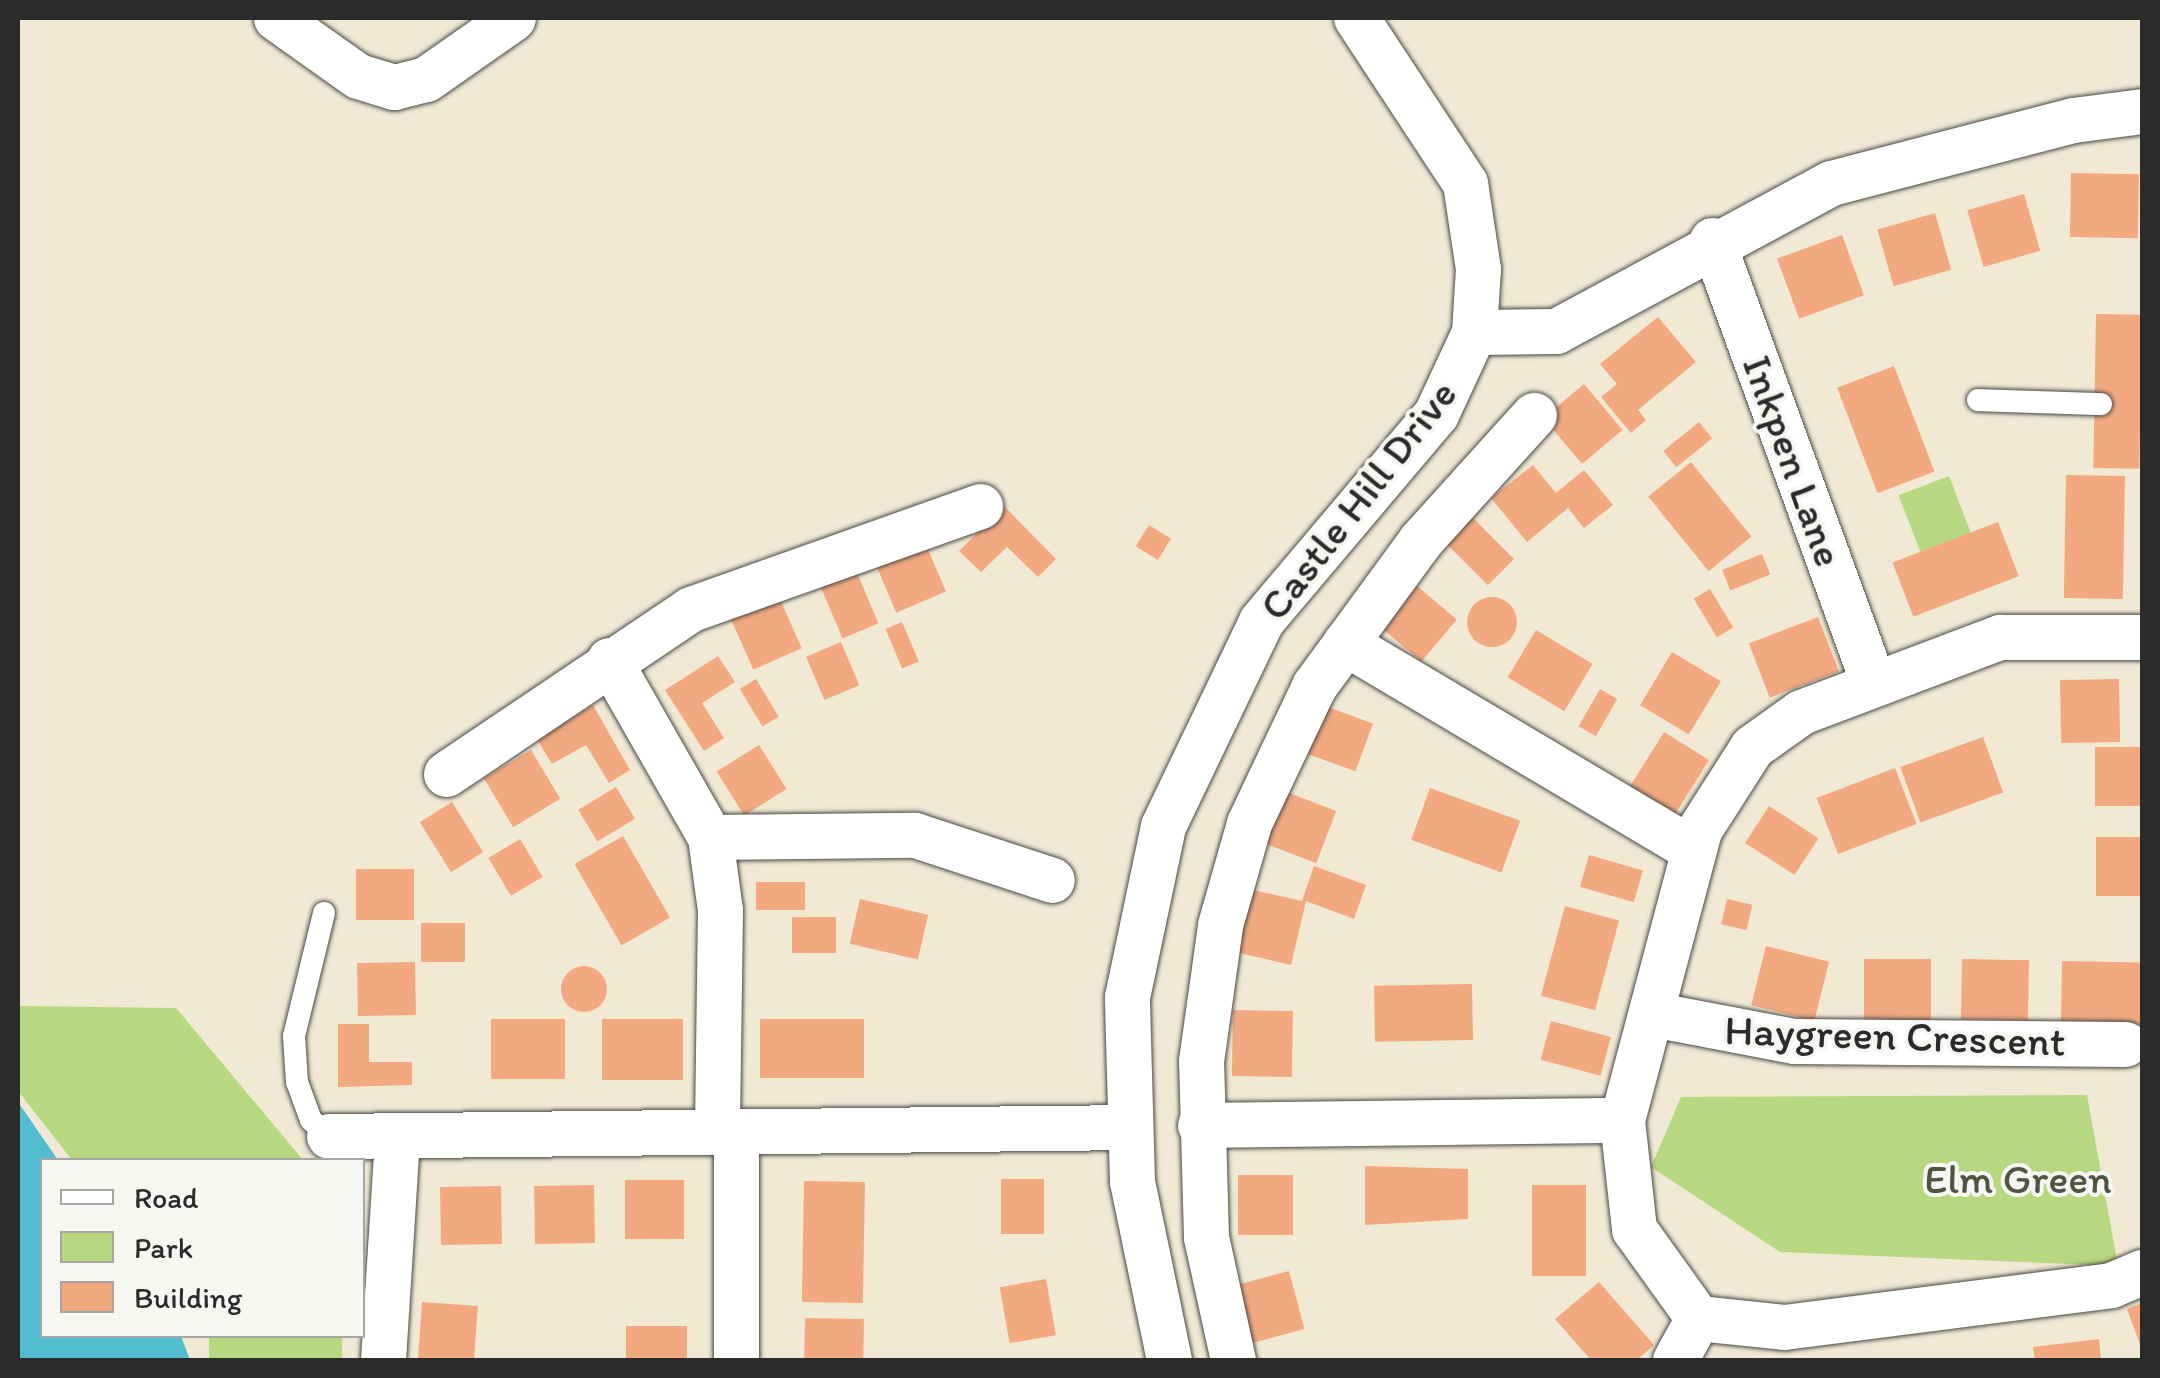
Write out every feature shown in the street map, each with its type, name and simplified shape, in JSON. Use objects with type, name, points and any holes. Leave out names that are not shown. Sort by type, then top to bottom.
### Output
[{"type":"street","points":[[276,18],[358,76],[394,87],[426,79],[513,18]]},
{"type":"street","points":[[1356,18],[1465,183],[1478,269],[1474,332],[1556,331],[1712,240],[1831,182],[2073,120],[2142,112]]},
{"type":"street","name":"Inkpen Lane","points":[[1712,240],[1873,682]]},
{"type":"street","name":"Castle Hill Drive","points":[[1169,1360],[1151,1301],[1130,1128],[1130,980],[1144,893],[1192,749],[1281,593],[1436,414],[1474,332]]},
{"type":"street","points":[[1234,1360],[1206,1237],[1200,1125],[1209,980],[1239,855],[1289,728],[1420,541],[1534,415]]},
{"type":"street","points":[[446,774],[609,660],[691,609],[980,506]]},
{"type":"street","points":[[2142,637],[2000,637],[1802,712],[1752,746],[1717,791],[1693,850],[1622,1120],[1634,1228],[1670,1291],[1698,1318],[1784,1327],[2110,1285],[2142,1272]]},
{"type":"street","points":[[1346,643],[1693,850]]},
{"type":"street","points":[[609,660],[710,837],[720,910],[736,1360]]},
{"type":"street","points":[[710,837],[915,835],[1052,880]]},
{"type":"street","name":"Haygreen Crescent","points":[[1652,1014],[1794,1041],[2126,1044]]},
{"type":"street","points":[[1200,1125],[1622,1120]]},
{"type":"street","points":[[330,1136],[1130,1128]]},
{"type":"street","points":[[382,1360],[397,1135]]},
{"type":"street","points":[[1675,1360],[1698,1318]]},
{"type":"lane","points":[[1978,400],[2100,404]]},
{"type":"lane","points":[[324,914],[294,1036],[296,1082],[311,1120],[330,1136]]},
{"type":"green space","points":[[1949,476],[1971,533],[1920,552],[1899,495]]},
{"type":"green space","points":[[18,1006],[176,1008],[301,1158],[70,1158],[18,1091]]},
{"type":"green space","name":"Elm Green","points":[[2087,1095],[2118,1266],[1780,1252],[1651,1167],[1681,1097]]},
{"type":"green space","points":[[209,1338],[342,1338],[342,1360],[209,1360]]},
{"type":"water","points":[[18,1102],[57,1158],[40,1158],[40,1338],[182,1338],[190,1360],[18,1360]]},
{"type":"building","points":[[2071,173],[2139,174],[2138,238],[2070,237]]},
{"type":"building","points":[[2024,194],[2040,251],[1984,267],[1967,210]]},
{"type":"building","points":[[1935,213],[1951,270],[1894,286],[1877,230]]},
{"type":"building","points":[[1842,235],[1864,295],[1799,319],[1777,259]]},
{"type":"building","points":[[2096,314],[2142,315],[2139,469],[2093,468]]},
{"type":"building","points":[[1658,317],[1696,362],[1638,410],[1646,420],[1631,433],[1601,397],[1617,384],[1600,364]]},
{"type":"building","points":[[1894,366],[1934,471],[1878,493],[1837,388]]},
{"type":"building","points":[[1584,384],[1623,430],[1582,464],[1543,418]]},
{"type":"building","points":[[1699,422],[1712,438],[1676,467],[1663,451]]},
{"type":"building","points":[[1691,462],[1751,537],[1709,571],[1648,497]]},
{"type":"building","points":[[1533,465],[1556,493],[1584,470],[1613,505],[1584,528],[1568,508],[1527,542],[1491,498]]},
{"type":"building","points":[[2066,475],[2125,476],[2123,599],[2064,598]]},
{"type":"building","points":[[1004,506],[1056,559],[1038,577],[1007,547],[981,572],[959,551]]},
{"type":"building","points":[[1473,518],[1514,559],[1488,585],[1447,544]]},
{"type":"building","points":[[1998,522],[2019,576],[1913,617],[1893,562]]},
{"type":"building","points":[[1149,525],[1171,539],[1158,560],[1136,546]]},
{"type":"building","points":[[924,540],[946,592],[896,613],[874,561]]},
{"type":"building","points":[[1762,554],[1770,574],[1730,591],[1722,570]]},
{"type":"building","points":[[855,568],[878,623],[843,638],[819,583]]},
{"type":"building","points":[[1417,586],[1457,619],[1421,662],[1382,628]]},
{"type":"building","points":[[1710,589],[1733,628],[1717,637],[1694,599]]},
{"type":"building","points":[[779,597],[802,648],[753,670],[731,619]]},
{"type":"building","points":[[1492,597],[1509,605],[1517,622],[1509,639],[1492,647],[1475,639],[1467,622],[1475,605]]},
{"type":"building","points":[[1818,617],[1839,671],[1770,698],[1749,644]]},
{"type":"building","points":[[902,622],[919,662],[902,669],[885,629]]},
{"type":"building","points":[[1536,630],[1593,664],[1564,711],[1508,677]]},
{"type":"building","points":[[841,642],[859,685],[824,700],[806,657]]},
{"type":"building","points":[[1672,652],[1721,681],[1689,735],[1640,705]]},
{"type":"building","points":[[718,656],[735,682],[702,703],[724,738],[704,751],[665,690]]},
{"type":"building","points":[[756,679],[779,717],[762,727],[740,689]]},
{"type":"building","points":[[2119,679],[2120,742],[2061,743],[2060,680]]},
{"type":"building","points":[[1600,689],[1617,699],[1596,736],[1578,726]]},
{"type":"building","points":[[593,705],[630,770],[609,783],[586,745],[552,764],[537,739]]},
{"type":"building","points":[[1325,706],[1373,723],[1355,771],[1308,754]]},
{"type":"building","points":[[1664,732],[1709,760],[1674,816],[1629,788]]},
{"type":"building","points":[[1983,737],[2003,792],[1920,823],[1900,767]]},
{"type":"building","points":[[759,745],[787,789],[744,816],[717,771]]},
{"type":"building","points":[[2095,747],[2142,747],[2142,806],[2095,806]]},
{"type":"building","points":[[531,750],[560,799],[513,827],[484,778]]},
{"type":"building","points":[[1895,768],[1917,824],[1838,854],[1817,798]]},
{"type":"building","points":[[616,787],[635,819],[597,841],[578,810]]},
{"type":"building","points":[[1430,788],[1520,821],[1501,873],[1411,840]]},
{"type":"building","points":[[1284,791],[1336,811],[1316,863],[1264,843]]},
{"type":"building","points":[[452,802],[483,852],[451,872],[420,822]]},
{"type":"building","points":[[1769,806],[1818,838],[1795,875],[1745,843]]},
{"type":"building","points":[[623,836],[670,917],[622,945],[575,864]]},
{"type":"building","points":[[2096,837],[2142,837],[2142,896],[2096,896]]},
{"type":"building","points":[[520,839],[543,877],[511,896],[488,858]]},
{"type":"building","points":[[1589,855],[1643,870],[1634,902],[1580,887]]},
{"type":"building","points":[[1314,866],[1366,885],[1354,919],[1306,901],[1291,965],[1235,952],[1249,889],[1302,901]]},
{"type":"building","points":[[356,869],[414,869],[414,920],[356,920]]},
{"type":"building","points":[[756,882],[805,882],[805,910],[756,910]]},
{"type":"building","points":[[860,899],[928,915],[918,960],[850,944]]},
{"type":"building","points":[[1727,899],[1752,905],[1746,930],[1721,924]]},
{"type":"building","points":[[1565,906],[1619,920],[1595,1010],[1541,996]]},
{"type":"building","points":[[792,917],[836,917],[836,953],[792,953]]},
{"type":"building","points":[[421,923],[465,923],[465,962],[421,962]]},
{"type":"building","points":[[1766,946],[1829,962],[1814,1021],[1751,1005]]},
{"type":"building","points":[[1864,959],[1931,959],[1931,1020],[1864,1020]]},
{"type":"building","points":[[1962,959],[2029,960],[2028,1020],[1961,1019]]},
{"type":"building","points":[[2062,961],[2142,962],[2141,1024],[2061,1023]]},
{"type":"building","points":[[415,962],[416,1015],[358,1016],[357,963]]},
{"type":"building","points":[[584,966],[601,972],[607,989],[601,1006],[584,1012],[567,1006],[561,989],[567,972]]},
{"type":"building","points":[[1472,984],[1473,1040],[1375,1042],[1374,986]]},
{"type":"building","points":[[1233,1010],[1293,1011],[1292,1077],[1232,1076]]},
{"type":"building","points":[[491,1019],[565,1019],[565,1079],[491,1079]]},
{"type":"building","points":[[602,1019],[683,1019],[683,1080],[602,1080]]},
{"type":"building","points":[[760,1019],[864,1019],[864,1078],[760,1078]]},
{"type":"building","points":[[1551,1021],[1611,1037],[1601,1076],[1541,1060]]},
{"type":"building","points":[[338,1024],[369,1024],[369,1062],[412,1062],[412,1085],[338,1087]]},
{"type":"building","points":[[1365,1166],[1468,1169],[1468,1219],[1365,1225]]},
{"type":"building","points":[[1238,1175],[1293,1175],[1293,1235],[1238,1235]]},
{"type":"building","points":[[1001,1179],[1044,1179],[1044,1234],[1001,1234]]},
{"type":"building","points":[[625,1180],[684,1180],[684,1239],[625,1239]]},
{"type":"building","points":[[804,1181],[865,1182],[863,1303],[802,1302]]},
{"type":"building","points":[[594,1185],[595,1243],[535,1244],[534,1186]]},
{"type":"building","points":[[1532,1185],[1586,1185],[1586,1276],[1532,1276]]},
{"type":"building","points":[[501,1186],[502,1244],[441,1245],[440,1187]]},
{"type":"building","points":[[1289,1271],[1305,1329],[1251,1343],[1236,1285]]},
{"type":"building","points":[[1046,1279],[1056,1335],[1010,1343],[1000,1287]]},
{"type":"building","points":[[1599,1282],[1654,1345],[1637,1360],[1591,1360],[1555,1319]]},
{"type":"building","points":[[422,1302],[478,1306],[474,1360],[418,1360]]},
{"type":"building","points":[[2142,1303],[2142,1350],[2127,1309]]},
{"type":"building","points":[[805,1318],[864,1319],[863,1360],[804,1360]]},
{"type":"building","points":[[626,1326],[687,1326],[687,1360],[626,1360]]},
{"type":"building","points":[[2099,1339],[2101,1360],[2035,1360],[2033,1347]]}]
